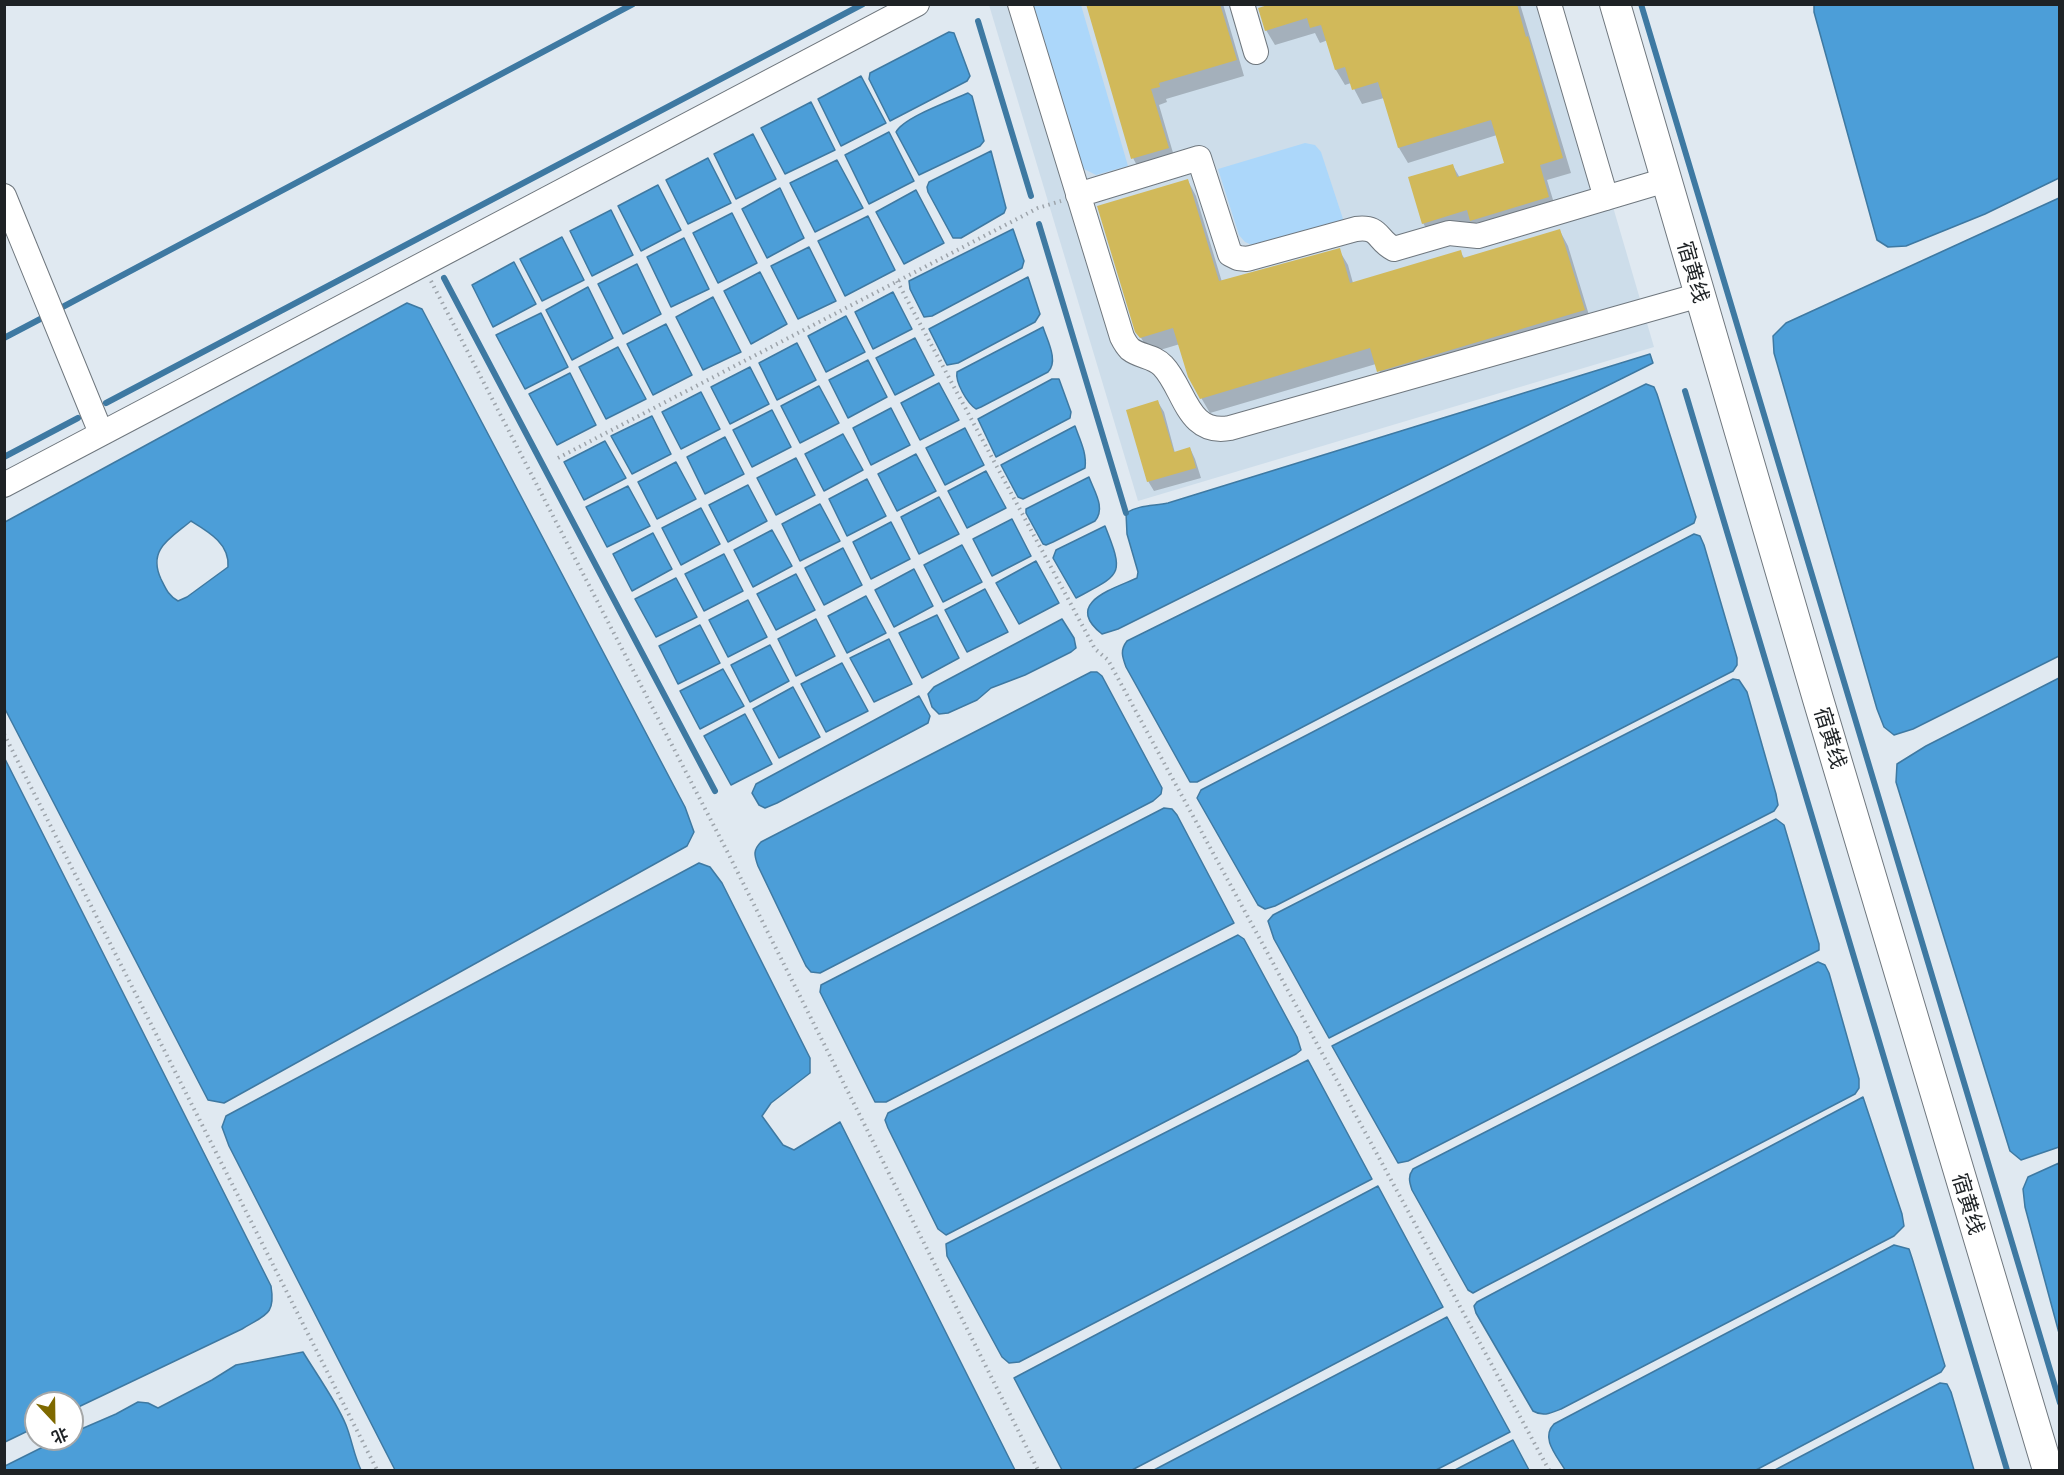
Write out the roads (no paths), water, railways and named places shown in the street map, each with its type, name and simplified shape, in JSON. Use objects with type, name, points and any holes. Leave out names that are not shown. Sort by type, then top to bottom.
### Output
[{"type":"main road","name":"宿黄线","points":[[1615,4],[2048,1470]]},
{"type":"street","points":[[4,485],[917,4]]},
{"type":"street","points":[[1020,4],[1122,337],[1130,349],[1156,360],[1163,366],[1184,403],[1195,417],[1211,429],[1230,428],[1700,295]]},
{"type":"street","points":[[1242,4],[1256,52]]},
{"type":"street","points":[[1549,4],[1606,198]]},
{"type":"street","points":[[1078,195],[1199,158],[1230,254],[1247,259],[1366,227],[1375,230],[1385,244],[1394,249],[1449,233],[1478,236],[1666,180]]},
{"type":"street","points":[[4,196],[101,433]]},
{"type":"water","points":[[1814,5],[2059,5],[2059,178],[1985,214],[1906,246],[1888,247],[1877,240],[1814,12]]},
{"type":"water","points":[[949,32],[954,33],[970,76],[967,81],[890,121],[869,79],[870,73]]},
{"type":"water","points":[[861,76],[886,123],[841,146],[818,99]]},
{"type":"water","points":[[968,93],[972,96],[984,141],[980,146],[919,175],[896,132],[918,115]]},
{"type":"water","points":[[811,102],[835,150],[785,174],[761,128]]},
{"type":"water","points":[[889,132],[914,181],[869,204],[845,155]]},
{"type":"water","points":[[753,134],[776,179],[736,199],[714,154]]},
{"type":"water","points":[[991,151],[1006,208],[1004,213],[961,238],[953,238],[928,192],[929,182]]},
{"type":"water","points":[[708,158],[731,203],[688,224],[666,180]]},
{"type":"water","points":[[837,160],[863,208],[815,232],[790,183]]},
{"type":"water","points":[[658,185],[681,230],[641,251],[618,206]]},
{"type":"water","points":[[780,188],[804,238],[767,258],[742,209]]},
{"type":"water","points":[[916,190],[944,243],[904,264],[876,212]]},
{"type":"water","points":[[2059,198],[2059,656],[1913,729],[1894,735],[1884,727],[1877,709],[1774,353],[1773,336],[1786,323]]},
{"type":"water","points":[[611,210],[633,255],[592,276],[570,231]]},
{"type":"water","points":[[732,213],[757,263],[718,283],[693,233]]},
{"type":"water","points":[[868,216],[895,270],[845,296],[818,241]]},
{"type":"water","points":[[1013,229],[1024,261],[1022,268],[932,316],[924,317],[910,289],[909,281]]},
{"type":"water","points":[[562,237],[584,280],[542,301],[520,259]]},
{"type":"water","points":[[684,238],[709,289],[671,307],[647,257]]},
{"type":"water","points":[[809,247],[836,301],[798,319],[771,266]]},
{"type":"water","points":[[514,262],[536,304],[493,327],[472,285]]},
{"type":"water","points":[[637,264],[661,314],[623,334],[598,284]]},
{"type":"water","points":[[760,272],[787,324],[751,344],[724,291]]},
{"type":"water","points":[[1028,277],[1040,314],[1035,322],[958,363],[947,365],[929,329]]},
{"type":"water","points":[[588,287],[613,338],[572,360],[546,310]]},
{"type":"water","points":[[893,292],[912,329],[873,349],[855,312]]},
{"type":"water","points":[[713,297],[741,352],[703,370],[676,317]]},
{"type":"water","points":[[407,303],[422,309],[685,807],[694,832],[687,846],[224,1103],[208,1100],[5,709],[5,522]],"holes":[[[191,521],[211,534],[222,545],[228,559],[228,567],[178,601],[164,586],[157,569],[157,560],[163,545]]]},
{"type":"water","points":[[541,313],[568,367],[525,389],[496,335]]},
{"type":"water","points":[[846,316],[865,352],[826,372],[808,336]]},
{"type":"water","points":[[666,324],[692,375],[653,395],[627,344]]},
{"type":"water","points":[[1043,327],[1052,356],[1048,372],[976,409],[960,387],[957,372]]},
{"type":"water","points":[[915,338],[934,375],[895,395],[876,358]]},
{"type":"water","points":[[797,343],[816,380],[777,400],[759,363]]},
{"type":"water","points":[[618,347],[646,399],[606,419],[579,367]]},
{"type":"water","points":[[1650,354],[1653,363],[1118,629],[1102,634],[1091,623],[1088,614],[1090,606],[1096,599],[1105,592],[1137,578],[1138,572],[1127,534],[1126,513],[1131,510],[1168,503]]},
{"type":"water","points":[[868,360],[887,397],[848,418],[829,380]]},
{"type":"water","points":[[750,367],[769,404],[730,424],[711,387]]},
{"type":"water","points":[[570,373],[596,425],[557,445],[529,394]]},
{"type":"water","points":[[1052,379],[1059,379],[1071,412],[1070,418],[996,457],[978,419]]},
{"type":"water","points":[[939,383],[959,420],[920,440],[901,403]]},
{"type":"water","points":[[1646,384],[1654,387],[1657,394],[1696,517],[1694,523],[1197,782],[1190,782],[1126,667],[1122,653],[1127,641]]},
{"type":"water","points":[[819,386],[839,423],[800,443],[781,406]]},
{"type":"water","points":[[701,392],[720,429],[681,449],[662,412]]},
{"type":"water","points":[[891,408],[910,445],[871,465],[853,428]]},
{"type":"water","points":[[772,410],[791,447],[752,467],[733,430]]},
{"type":"water","points":[[652,416],[671,454],[632,474],[611,436]]},
{"type":"water","points":[[1075,426],[1084,452],[1085,468],[1023,499],[1018,497],[1001,465]]},
{"type":"water","points":[[965,428],[984,465],[945,485],[926,448]]},
{"type":"water","points":[[843,434],[863,470],[824,491],[805,454]]},
{"type":"water","points":[[725,437],[744,474],[705,494],[687,457]]},
{"type":"water","points":[[605,441],[626,478],[584,500],[564,462]]},
{"type":"water","points":[[916,454],[936,491],[897,511],[878,474]]},
{"type":"water","points":[[796,458],[815,495],[776,515],[757,478]]},
{"type":"water","points":[[676,462],[696,499],[657,519],[638,482]]},
{"type":"water","points":[[986,471],[1006,508],[967,528],[948,491]]},
{"type":"water","points":[[1089,477],[1099,505],[1095,521],[1053,542],[1043,544],[1026,509]]},
{"type":"water","points":[[867,479],[886,516],[847,536],[829,499]]},
{"type":"water","points":[[748,485],[767,521],[728,542],[709,505]]},
{"type":"water","points":[[628,486],[650,526],[607,547],[586,507]]},
{"type":"water","points":[[939,497],[959,534],[919,554],[901,517]]},
{"type":"water","points":[[820,504],[840,541],[800,561],[782,524]]},
{"type":"water","points":[[701,508],[720,544],[681,565],[662,528]]},
{"type":"water","points":[[1012,519],[1031,556],[992,576],[973,539]]},
{"type":"water","points":[[891,522],[910,559],[871,579],[853,542]]},
{"type":"water","points":[[1105,526],[1115,555],[1115,572],[1102,584],[1076,598],[1053,558],[1056,550]]},
{"type":"water","points":[[772,530],[792,566],[753,587],[734,550]]},
{"type":"water","points":[[653,533],[672,569],[632,591],[613,554]]},
{"type":"water","points":[[1694,534],[1700,536],[1704,545],[1737,658],[1737,665],[1733,671],[1275,906],[1265,909],[1258,905],[1197,798],[1201,790]]},
{"type":"water","points":[[962,545],[982,582],[943,602],[924,565]]},
{"type":"water","points":[[843,548],[862,585],[824,605],[805,568]]},
{"type":"water","points":[[724,554],[743,591],[704,611],[685,574]]},
{"type":"water","points":[[1036,561],[1059,603],[1019,624],[996,583]]},
{"type":"water","points":[[914,569],[933,606],[894,627],[875,590]]},
{"type":"water","points":[[796,574],[815,610],[776,630],[757,594]]},
{"type":"water","points":[[676,578],[697,617],[656,637],[635,599]]},
{"type":"water","points":[[985,589],[1008,632],[967,652],[945,610]]},
{"type":"water","points":[[866,596],[886,633],[847,653],[828,616]]},
{"type":"water","points":[[748,600],[767,637],[728,657],[709,620]]},
{"type":"water","points":[[937,615],[959,658],[922,678],[899,633]]},
{"type":"water","points":[[816,619],[835,656],[796,676],[778,639]]},
{"type":"water","points":[[1062,619],[1074,638],[1076,648],[1071,652],[1025,675],[991,688],[977,700],[948,713],[939,714],[932,707],[928,694],[934,687]]},
{"type":"water","points":[[700,625],[720,663],[678,684],[659,646]]},
{"type":"water","points":[[889,639],[912,684],[874,702],[850,658]]},
{"type":"water","points":[[770,645],[789,681],[750,702],[731,665]]},
{"type":"water","points":[[842,663],[868,711],[826,732],[801,684]]},
{"type":"water","points":[[723,669],[744,706],[700,729],[680,691]]},
{"type":"water","points":[[1091,672],[1097,672],[1102,676],[1162,788],[1161,794],[1153,801],[820,973],[811,972],[758,866],[755,853],[761,842]]},
{"type":"water","points":[[2059,678],[2059,1147],[2021,1160],[2010,1151],[1896,782],[1897,764],[1926,746]]},
{"type":"water","points":[[1733,679],[1739,680],[1747,692],[1776,794],[1778,805],[1774,811],[1329,1038],[1274,939],[1268,921],[1273,915]]},
{"type":"water","points":[[793,687],[820,737],[779,758],[753,709]]},
{"type":"water","points":[[919,696],[930,716],[928,723],[777,803],[765,808],[759,805],[752,793],[756,784]]},
{"type":"water","points":[[745,714],[772,764],[731,785],[704,736]]},
{"type":"water","points":[[4,757],[271,1286],[272,1296],[272,1303],[267,1314],[242,1329],[84,1404],[84,1391],[24,1391],[24,1433],[5,1442]]},
{"type":"water","points":[[1164,808],[1172,809],[1177,815],[1234,923],[886,1102],[875,1102],[820,992],[821,985]]},
{"type":"water","points":[[1776,819],[1784,825],[1819,950],[1408,1161],[1398,1163],[1332,1046]]},
{"type":"water","points":[[699,863],[710,867],[722,883],[810,1058],[810,1073],[771,1103],[762,1116],[783,1145],[794,1150],[840,1122],[1015,1470],[395,1470],[229,1146],[222,1127],[226,1116]]},
{"type":"water","points":[[1238,935],[1244,939],[1297,1037],[1301,1050],[946,1235],[938,1229],[888,1128],[885,1120],[888,1113]]},
{"type":"water","points":[[1818,962],[1825,965],[1829,973],[1859,1079],[1859,1088],[1855,1094],[1473,1293],[1468,1290],[1412,1190],[1410,1174],[1413,1169]]},
{"type":"water","points":[[1308,1060],[1372,1179],[1019,1362],[1009,1363],[1002,1357],[947,1256],[946,1244]]},
{"type":"water","points":[[1863,1097],[1902,1214],[1904,1226],[1894,1236],[1561,1409],[1544,1414],[1533,1411],[1476,1313],[1474,1306],[1477,1302]]},
{"type":"water","points":[[2059,1163],[2059,1333],[2025,1207],[2023,1189],[2028,1177]]},
{"type":"water","points":[[1378,1186],[1443,1307],[1132,1470],[1062,1470],[1014,1378]]},
{"type":"water","points":[[1894,1245],[1909,1249],[1945,1366],[1941,1372],[1756,1470],[1565,1470],[1549,1441],[1550,1429],[1554,1424]]},
{"type":"water","points":[[1447,1317],[1510,1432],[1436,1470],[1154,1470]]},
{"type":"water","points":[[303,1352],[342,1416],[361,1470],[5,1470],[5,1466],[35,1451],[84,1451],[84,1428],[138,1402],[148,1403],[158,1408],[236,1365]]},
{"type":"water","points":[[1940,1383],[1947,1384],[1951,1392],[1974,1470],[1775,1470]]},
{"type":"water","points":[[1513,1440],[1529,1470],[1455,1470]]},
{"type":"waterway","points":[[55,311],[633,4]]},
{"type":"waterway","points":[[106,403],[863,4]]},
{"type":"waterway","points":[[1641,4],[2060,1403]]},
{"type":"waterway","points":[[978,21],[1031,196]]},
{"type":"waterway","points":[[1039,224],[1126,513]]},
{"type":"waterway","points":[[444,278],[715,791]]},
{"type":"waterway","points":[[4,338],[46,316]]},
{"type":"waterway","points":[[1685,391],[2007,1470]]},
{"type":"waterway","points":[[4,457],[78,418]]}]
